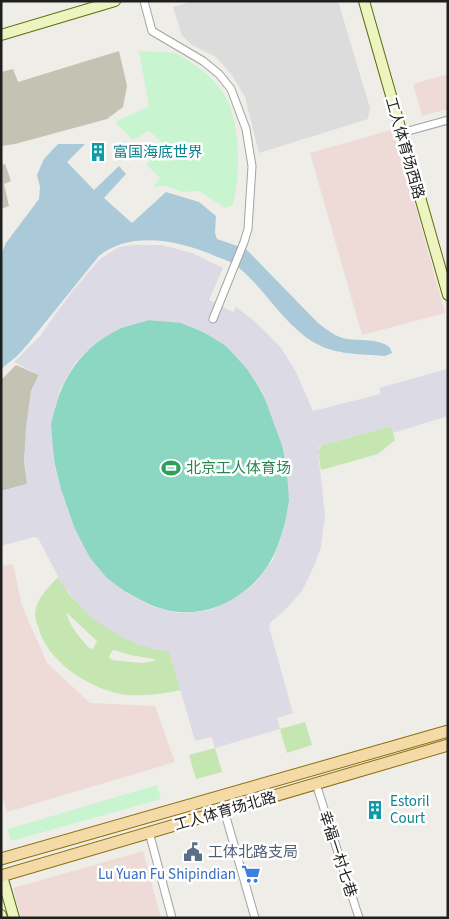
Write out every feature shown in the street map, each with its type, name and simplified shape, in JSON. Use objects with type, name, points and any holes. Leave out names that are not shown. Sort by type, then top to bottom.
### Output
[{"type":"main road","name":"工人体育场北路","points":[[1,859],[448,731]]},
{"type":"main road","name":"工人体育场北路","points":[[2,876],[448,745]]},
{"type":"street","points":[[1,35],[115,1]]},
{"type":"street","points":[[144,1],[152,30],[220,74],[231,89],[246,129],[252,166],[248,228],[214,319]]},
{"type":"street","name":"工人体育场西路","points":[[364,1],[448,295]]},
{"type":"street","points":[[401,132],[448,120]]},
{"type":"street","name":"幸福一村七巷","points":[[318,790],[359,918]]},
{"type":"street","points":[[224,810],[255,918]]},
{"type":"street","points":[[149,832],[172,918]]},
{"type":"street","points":[[2,876],[14,918]]},
{"type":"shaded area","points":[[193,1],[338,1],[370,108],[368,119],[259,153],[245,97],[232,75],[216,57],[192,45],[182,36],[173,7]]},
{"type":"shaded area","points":[[119,51],[127,86],[123,107],[107,119],[15,144],[1,146],[1,72],[13,69],[18,82]]},
{"type":"shaded area","points":[[448,74],[448,109],[422,116],[413,84]]},
{"type":"shaded area","points":[[394,129],[445,313],[362,335],[310,153]]},
{"type":"shaded area","points":[[5,164],[11,181],[4,184],[9,206],[1,209],[1,165]]},
{"type":"shaded area","points":[[162,245],[192,253],[223,268],[209,300],[233,312],[236,307],[268,334],[282,349],[296,372],[313,411],[381,394],[379,388],[447,369],[448,371],[448,416],[393,433],[391,426],[319,447],[325,515],[321,547],[302,591],[270,623],[269,627],[293,713],[277,718],[280,729],[215,748],[212,737],[195,741],[168,651],[137,644],[121,637],[92,618],[62,584],[38,538],[34,537],[1,546],[1,491],[27,484],[24,460],[26,427],[31,391],[39,375],[14,362],[40,336],[71,293],[100,259],[119,247]],"holes":[[[149,320],[181,323],[205,333],[226,346],[247,369],[262,391],[283,448],[289,501],[284,529],[273,560],[254,584],[229,602],[206,611],[179,613],[154,607],[128,594],[107,578],[90,558],[75,529],[61,489],[54,461],[51,424],[60,389],[75,363],[94,344],[118,329]]]},
{"type":"shaded area","points":[[16,365],[39,375],[31,391],[24,460],[27,484],[1,491],[1,380]]},
{"type":"shaded area","points":[[13,564],[22,606],[47,663],[90,703],[155,706],[175,762],[7,812],[1,792],[1,566]]},
{"type":"shaded area","points":[[143,851],[161,918],[21,918],[13,888]]},
{"type":"green space","points":[[139,51],[168,52],[179,55],[206,73],[223,93],[233,117],[238,148],[236,193],[233,205],[225,208],[199,191],[182,192],[167,186],[153,187],[160,178],[146,164],[165,145],[149,131],[133,140],[115,122],[149,106]]},
{"type":"green space","name":"北京工人体育场","points":[[149,320],[178,322],[193,327],[222,343],[240,360],[252,376],[273,417],[286,460],[289,482],[288,512],[274,555],[255,582],[238,596],[219,606],[200,611],[180,612],[161,609],[129,594],[108,579],[96,566],[75,529],[66,508],[55,464],[51,425],[60,393],[71,371],[86,352],[106,336],[124,327]]},
{"type":"green space","points":[[391,426],[395,440],[378,454],[321,470],[318,451],[322,445]]},
{"type":"green space","points":[[58,577],[69,594],[92,618],[154,649],[168,651],[181,690],[141,695],[116,693],[92,684],[68,669],[58,660],[42,638],[35,610],[45,591]],"holes":[[[66,612],[97,641],[93,649],[89,648],[75,631]],[[114,650],[154,659],[155,661],[142,663],[112,660],[109,657]]]},
{"type":"green space","points":[[305,722],[312,745],[287,753],[280,729]]},
{"type":"green space","points":[[215,748],[222,772],[196,779],[189,755]]},
{"type":"green space","points":[[157,785],[161,799],[11,841],[8,829]]},
{"type":"water","points":[[58,144],[85,144],[67,162],[94,190],[119,166],[126,174],[104,198],[132,223],[166,192],[199,202],[216,216],[215,233],[217,239],[246,249],[318,323],[343,338],[386,345],[392,353],[385,356],[358,354],[340,352],[323,347],[304,336],[294,327],[258,286],[234,264],[187,246],[156,241],[141,241],[126,243],[112,248],[99,256],[27,345],[1,369],[1,254],[6,243],[39,199],[40,187],[37,175],[44,159]]},
{"type":"place","name":"富国海底世界","points":[[98,152]]},
{"type":"place","name":"北京工人体育场","points":[[171,468]]},
{"type":"place","name":"Estoril Court","points":[[375,810]]},
{"type":"place","name":"工体北路支局","points":[[193,852]]},
{"type":"place","name":"Lu Yuan Fu Shipindian","points":[[251,874]]}]
